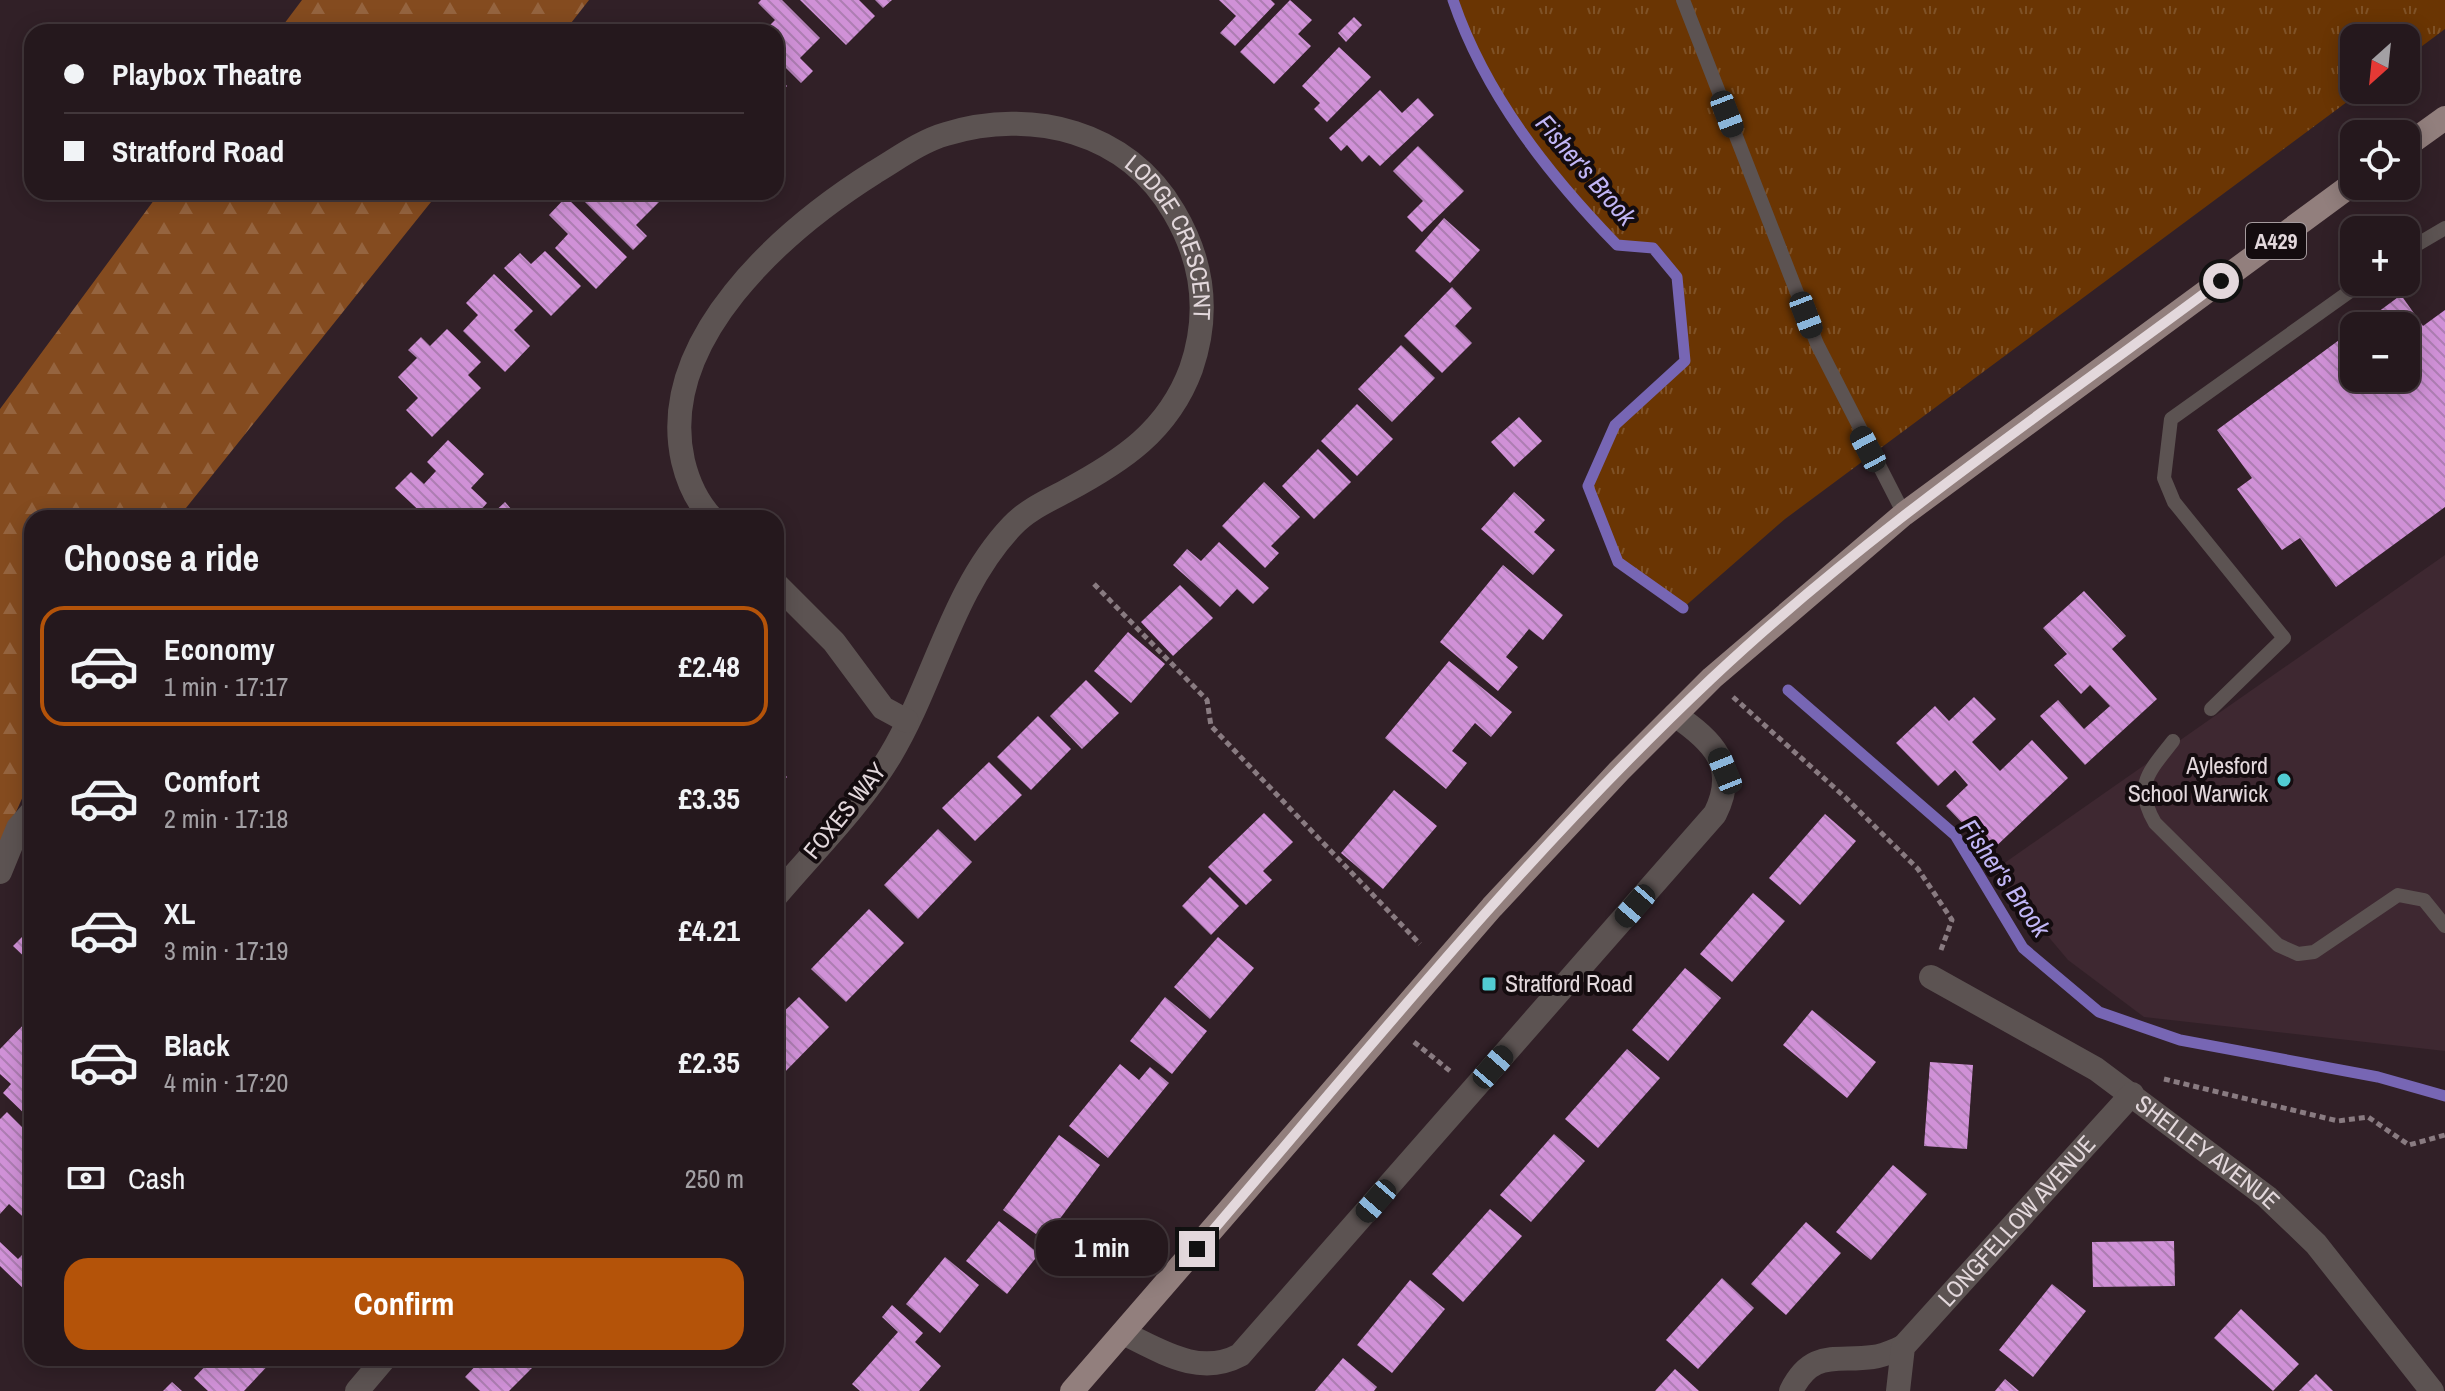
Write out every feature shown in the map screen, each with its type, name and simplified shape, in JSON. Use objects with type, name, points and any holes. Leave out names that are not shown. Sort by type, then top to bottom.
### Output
[{"type":"main road","points":[[2420,136],[2445,118]]},
{"type":"main road","name":"A429","points":[[1072,1391],[1566,827],[1712,678],[1904,514],[2340,193]]},
{"type":"street","name":"LODGE CRESCENT","points":[[707,510],[687,477],[678,439],[680,400],[691,362],[706,334],[737,292],[790,235],[825,207],[918,147],[944,134],[990,124],[1033,122],[1058,126],[1119,153],[1148,175],[1182,226],[1202,282],[1201,330],[1180,394],[1148,440],[1119,461],[1033,508],[997,544],[975,578],[907,721]]},
{"type":"street","points":[[784,592],[834,642],[883,708],[907,721]]},
{"type":"street","points":[[1123,1333],[1171,1356],[1203,1366],[1222,1365],[1240,1355],[1715,814],[1725,789],[1725,771],[1717,751],[1702,734],[1675,715]]},
{"type":"street","name":"FOXES WAY","points":[[784,887],[868,787],[890,756],[907,721]]},
{"type":"street","points":[[0,872],[18,828],[24,821]]},
{"type":"street","name":"SHELLEY AVENUE","points":[[1931,977],[2096,1069],[2289,1215],[2316,1244],[2432,1391]]},
{"type":"street","name":"LONGFELLOW AVENUE","points":[[1903,1347],[2132,1094]]},
{"type":"street","points":[[1791,1391],[1806,1369],[1821,1360],[1841,1356],[1875,1357],[1903,1347],[1898,1391]]},
{"type":"street","points":[[357,1391],[378,1366]]},
{"type":"lane","points":[[1683,0],[1817,344],[1904,514]]},
{"type":"lane","points":[[2420,243],[2445,228]]},
{"type":"lane","points":[[2211,709],[2284,638],[2174,502],[2164,478],[2171,419],[2343,296]]},
{"type":"lane","points":[[2173,741],[2148,773],[2143,788],[2144,805],[2155,823],[2278,945],[2298,954],[2314,952],[2398,895],[2424,900],[2445,926]]},
{"type":"path","points":[[1094,584],[1207,700],[1211,726],[1441,967]]},
{"type":"path","points":[[1712,678],[1846,798],[1918,869],[1952,920],[1931,977]]},
{"type":"path","points":[[1391,1024],[1473,1090]]},
{"type":"path","points":[[2160,1078],[2338,1121],[2368,1117],[2409,1145],[2445,1135]]},
{"type":"shaded area","name":"Aylesford School Warwick","points":[[2445,555],[2445,1051],[2144,1017],[2068,960],[1993,871]]},
{"type":"green space","points":[[302,0],[589,0],[570,24],[284,24]]},
{"type":"green space","points":[[1453,0],[2445,0],[2445,29],[2420,48],[2420,24],[2340,24],[2340,104],[2344,104],[1785,519],[1683,608],[1618,562],[1588,486],[1615,425],[1685,361],[1677,277],[1653,248],[1617,245],[1566,190],[1501,101],[1467,36]]},
{"type":"green space","points":[[154,200],[433,200],[184,510],[24,510],[24,794],[0,848],[0,409]]},
{"type":"building","points":[[761,0],[782,0],[820,38],[800,58],[813,71],[801,83],[784,66],[784,24],[771,24],[775,20],[758,3]]},
{"type":"building","points":[[800,0],[859,0],[875,16],[846,45]]},
{"type":"building","points":[[875,0],[892,0],[883,8]]},
{"type":"building","points":[[1219,0],[1271,0],[1275,4],[1235,46],[1220,33],[1236,16]]},
{"type":"building","points":[[1290,0],[1312,20],[1298,34],[1311,46],[1274,84],[1240,52]]},
{"type":"building","points":[[1354,17],[1362,25],[1346,42],[1338,33]]},
{"type":"building","points":[[1339,47],[1371,77],[1327,122],[1314,109],[1320,103],[1302,86]]},
{"type":"building","points":[[1380,90],[1402,113],[1418,98],[1434,115],[1380,166],[1369,155],[1362,162],[1347,145],[1341,151],[1329,138]]},
{"type":"building","points":[[1418,146],[1464,191],[1422,232],[1407,217],[1423,201],[1393,171]]},
{"type":"building","points":[[563,200],[569,200],[627,257],[596,289],[555,248],[568,234],[549,215]]},
{"type":"building","points":[[661,200],[636,225],[647,236],[633,250],[584,201]]},
{"type":"building","points":[[1444,218],[1480,250],[1450,283],[1415,251]]},
{"type":"building","points":[[545,251],[581,286],[551,316],[504,268],[520,253],[531,264]]},
{"type":"building","points":[[494,274],[533,311],[514,330],[530,346],[505,372],[463,331],[478,315],[466,303]]},
{"type":"building","points":[[1452,287],[1472,308],[1455,326],[1472,343],[1442,373],[1404,336]]},
{"type":"building","points":[[2402,296],[2413,312],[2378,312]]},
{"type":"building","points":[[2445,310],[2445,507],[2336,587],[2300,538],[2282,550],[2237,489],[2252,478],[2217,430],[2340,339],[2340,392],[2420,392],[2420,322],[2423,326]]},
{"type":"building","points":[[447,329],[481,362],[468,375],[481,388],[432,437],[406,410],[418,398],[398,377],[417,358],[408,350],[421,337],[430,346]]},
{"type":"building","points":[[1401,345],[1435,378],[1392,422],[1358,389]]},
{"type":"building","points":[[1357,404],[1393,439],[1357,476],[1321,441]]},
{"type":"building","points":[[1519,417],[1542,441],[1514,467],[1491,442]]},
{"type":"building","points":[[448,440],[484,474],[471,488],[487,503],[481,510],[418,510],[395,488],[411,472],[424,484],[436,471],[427,462]]},
{"type":"building","points":[[1318,449],[1351,482],[1314,519],[1282,486]]},
{"type":"building","points":[[1264,482],[1300,517],[1271,546],[1279,553],[1265,568],[1222,526]]},
{"type":"building","points":[[1514,492],[1545,520],[1534,532],[1555,550],[1533,575],[1481,529]]},
{"type":"building","points":[[505,502],[512,510],[496,510]]},
{"type":"building","points":[[1219,542],[1269,588],[1253,604],[1237,589],[1220,607],[1173,565],[1187,549],[1201,561]]},
{"type":"building","points":[[1503,565],[1563,615],[1543,640],[1529,629],[1506,657],[1518,667],[1498,691],[1440,642]]},
{"type":"building","points":[[1180,585],[1213,618],[1173,656],[1141,622]]},
{"type":"building","points":[[2084,591],[2126,636],[2112,649],[2157,699],[2085,765],[2040,716],[2058,700],[2084,729],[2110,706],[2090,685],[2081,694],[2054,665],[2067,654],[2043,628]]},
{"type":"building","points":[[1128,632],[1165,664],[1131,703],[1094,671]]},
{"type":"building","points":[[1449,661],[1512,712],[1491,737],[1475,723],[1452,751],[1467,763],[1446,789],[1385,738]]},
{"type":"building","points":[[1086,680],[1119,713],[1082,749],[1050,716]]},
{"type":"building","points":[[1974,697],[1996,719],[1972,742],[2000,771],[2032,740],[2068,778],[1990,852],[1946,806],[1968,785],[1955,770],[1938,786],[1896,743],[1935,706],[1949,721]]},
{"type":"building","points":[[1038,716],[1071,749],[1031,790],[997,757]]},
{"type":"building","points":[[989,762],[1022,795],[975,841],[942,808]]},
{"type":"building","points":[[1394,790],[1437,826],[1383,889],[1341,853]]},
{"type":"building","points":[[1264,813],[1293,842],[1263,871],[1272,880],[1246,905],[1208,867]]},
{"type":"building","points":[[1825,814],[1856,841],[1800,905],[1769,878]]},
{"type":"building","points":[[938,829],[972,862],[918,919],[884,885]]},
{"type":"building","points":[[1210,877],[1239,906],[1211,935],[1182,906]]},
{"type":"building","points":[[1753,893],[1785,921],[1732,982],[1700,954]]},
{"type":"building","points":[[869,909],[904,943],[846,1002],[811,969]]},
{"type":"building","points":[[24,935],[24,956],[13,946]]},
{"type":"building","points":[[1218,937],[1254,968],[1210,1019],[1174,987]]},
{"type":"building","points":[[1685,968],[1721,998],[1668,1061],[1632,1030]]},
{"type":"building","points":[[799,997],[829,1027],[784,1073],[784,1011]]},
{"type":"building","points":[[1165,997],[1207,1031],[1172,1074],[1130,1041]]},
{"type":"building","points":[[1812,1010],[1876,1062],[1847,1098],[1783,1045]]},
{"type":"building","points":[[24,1024],[24,1113],[3,1093],[11,1084],[0,1074],[0,1049]]},
{"type":"building","points":[[1627,1049],[1660,1078],[1598,1148],[1565,1119]]},
{"type":"building","points":[[1930,1062],[1973,1065],[1967,1149],[1924,1146]]},
{"type":"building","points":[[1120,1064],[1139,1080],[1150,1067],[1169,1083],[1108,1158],[1069,1126]]},
{"type":"building","points":[[7,1112],[24,1129],[24,1218],[9,1204],[0,1214],[0,1119]]},
{"type":"building","points":[[1554,1134],[1585,1161],[1531,1222],[1500,1195]]},
{"type":"building","points":[[1059,1135],[1100,1165],[1044,1240],[1003,1210]]},
{"type":"building","points":[[1893,1165],[1927,1194],[1871,1260],[1836,1232]]},
{"type":"building","points":[[1490,1209],[1522,1236],[1463,1302],[1432,1274]]},
{"type":"building","points":[[999,1221],[1039,1254],[1007,1294],[966,1261]]},
{"type":"building","points":[[1806,1222],[1841,1253],[1786,1315],[1751,1284]]},
{"type":"building","points":[[2174,1241],[2175,1286],[2093,1287],[2092,1242]]},
{"type":"building","points":[[0,1242],[18,1259],[24,1253],[24,1289],[0,1266]]},
{"type":"building","points":[[945,1257],[979,1285],[940,1333],[906,1304]]},
{"type":"building","points":[[1722,1278],[1754,1308],[1698,1369],[1666,1340]]},
{"type":"building","points":[[1410,1280],[1445,1309],[1392,1373],[1357,1345]]},
{"type":"building","points":[[2052,1284],[2086,1311],[2033,1377],[1999,1350]]},
{"type":"building","points":[[892,1305],[923,1333],[915,1342],[941,1366],[919,1391],[860,1391],[852,1384],[898,1332],[882,1317]]},
{"type":"building","points":[[2241,1309],[2299,1364],[2273,1391],[2214,1338]]},
{"type":"building","points":[[1343,1358],[1377,1387],[1374,1391],[1315,1391]]},
{"type":"building","points":[[205,1366],[267,1366],[244,1391],[208,1391],[194,1378]]},
{"type":"building","points":[[475,1366],[534,1366],[509,1391],[480,1391],[465,1377]]},
{"type":"building","points":[[1675,1369],[1699,1391],[1655,1391]]},
{"type":"building","points":[[2316,1374],[2333,1391],[2299,1391]]},
{"type":"building","points":[[2005,1379],[2019,1391],[1995,1391]]},
{"type":"building","points":[[172,1382],[182,1391],[163,1391]]},
{"type":"waterway","name":"Fisher's Brook","points":[[1453,0],[1482,68],[1543,161],[1617,245],[1653,248],[1677,277],[1685,361],[1615,425],[1588,486],[1618,562],[1683,608]]},
{"type":"waterway","name":"Fisher's Brook","points":[[1788,690],[1955,835],[2023,948],[2099,1012],[2180,1040],[2378,1077],[2445,1096]]},
{"type":"place","name":"Aylesford School Warwick","points":[[2284,780]]},
{"type":"place","name":"Stratford Road","points":[[1489,984]]},
{"type":"route","points":[[1197,1249],[1492,907],[1619,771],[1712,678],[1904,514],[2221,281]]}]
